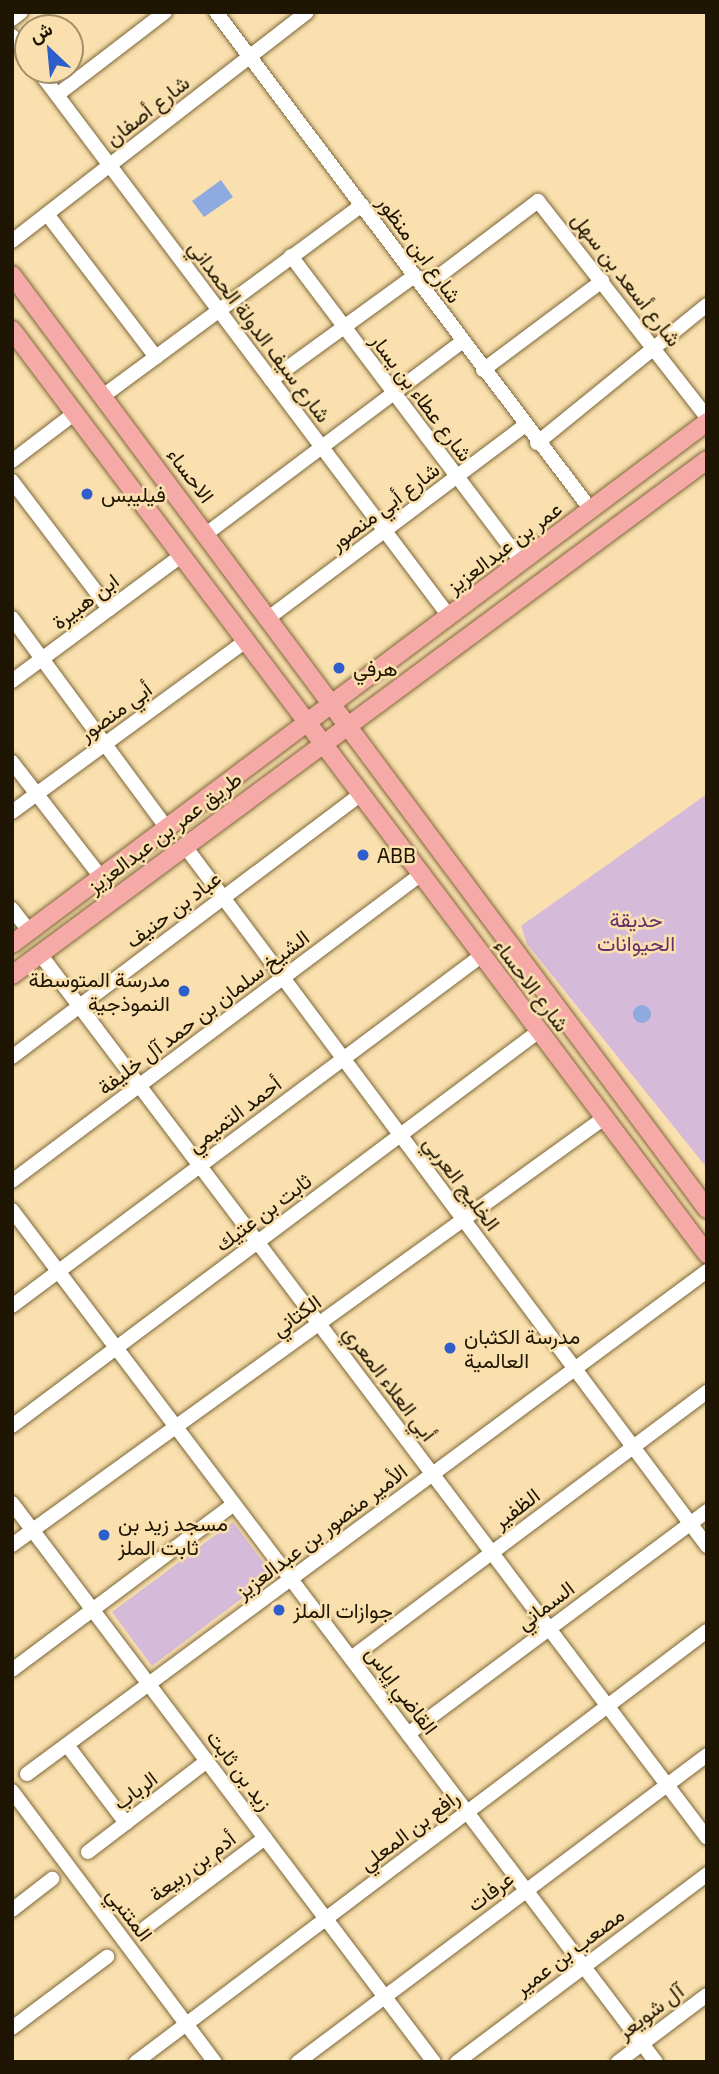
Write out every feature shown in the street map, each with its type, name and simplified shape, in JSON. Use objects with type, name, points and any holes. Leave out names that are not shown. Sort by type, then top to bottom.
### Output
[{"type":"main road","name":"الاحساء","points":[[12,275],[206,534],[344,728]]},
{"type":"main road","points":[[15,339],[183,555],[243,643],[321,743]]},
{"type":"main road","name":"عمر بن عبدالعزيز","points":[[328,706],[707,422]]},
{"type":"main road","points":[[344,728],[707,460]]},
{"type":"main road","points":[[352,689],[341,709],[348,718],[362,715]]},
{"type":"main road","points":[[292,706],[314,708],[317,690]]},
{"type":"main road","name":"طريق عمر بن عبدالعزيز","points":[[12,944],[328,706]]},
{"type":"main road","name":"طريق عمر بن عبدالعزيز","points":[[12,975],[292,764],[344,728]]},
{"type":"main road","name":"شارع الاحساء","points":[[344,728],[707,1209]]},
{"type":"main road","points":[[284,739],[298,735],[304,741],[292,764]]},
{"type":"main road","name":"شارع الاحساء","points":[[321,743],[707,1254]]},
{"type":"main road","points":[[336,763],[345,745],[360,750]]},
{"type":"street","points":[[12,19],[20,12]]},
{"type":"street","points":[[57,95],[164,12]]},
{"type":"street","name":"شارع ابن منظور","points":[[216,12],[524,426],[591,510]]},
{"type":"street","name":"شارع أصفان","points":[[12,241],[307,12]]},
{"type":"street","name":"شارع سيف الدولة الحمداني","points":[[49,84],[450,616]]},
{"type":"street","name":"شارع أسعد بن سهل","points":[[414,276],[431,282],[538,201],[707,416]]},
{"type":"street","points":[[103,396],[362,205]]},
{"type":"street","points":[[47,214],[156,356]]},
{"type":"street","name":"شارع عطاء بن يسار","points":[[292,256],[392,394],[522,562]]},
{"type":"street","points":[[271,380],[414,276]]},
{"type":"street","points":[[483,370],[602,281]]},
{"type":"street","points":[[537,443],[657,351],[662,339],[707,304]]},
{"type":"street","points":[[206,534],[463,341]]},
{"type":"street","points":[[12,461],[75,413]]},
{"type":"street","name":"شارع أبي منصور","points":[[267,619],[524,426]]},
{"type":"street","points":[[12,481],[109,609]]},
{"type":"street","name":"ابن هبيرة","points":[[12,681],[183,555]]},
{"type":"street","points":[[12,618],[167,828]]},
{"type":"street","name":"أبي منصور","points":[[12,812],[243,643]]},
{"type":"street","points":[[12,762],[101,877]]},
{"type":"street","name":"عباد بن حنيف","points":[[12,1057],[360,794]]},
{"type":"street","name":"الخليج العربي","points":[[184,845],[707,1546]]},
{"type":"street","name":"الشيخ سلمان بن حمد آل خليفة","points":[[12,1181],[420,875]]},
{"type":"street","points":[[12,909],[29,931]]},
{"type":"street","name":"أبي العلاء المعري","points":[[40,954],[707,1838]]},
{"type":"street","name":"أحمد التميمي","points":[[12,1306],[481,956]]},
{"type":"street","name":"ثابت بن عتيك","points":[[12,1426],[539,1031]]},
{"type":"street","name":"الكتاني","points":[[12,1545],[604,1118]]},
{"type":"street","name":"القاضي إياس","points":[[12,1210],[656,2062]]},
{"type":"street","name":"الأمير منصور بن عبدالعزيز","points":[[27,1774],[707,1271]]},
{"type":"street","name":"الظفير","points":[[351,1658],[707,1392]]},
{"type":"street","name":"زيد بن ثابت","points":[[12,1503],[434,2062]]},
{"type":"street","points":[[12,1670],[234,1504]]},
{"type":"street","name":"السماني","points":[[408,1734],[707,1511]]},
{"type":"street","name":"رافع بن المعلي","points":[[136,2062],[707,1631]]},
{"type":"street","points":[[67,1745],[126,1823]]},
{"type":"street","name":"عرفات","points":[[301,2061],[707,1755]]},
{"type":"street","name":"الرباب","points":[[88,1852],[207,1761]]},
{"type":"street","name":"المتنبي","points":[[12,1791],[215,2062]]},
{"type":"street","name":"أدم بن ربيعة","points":[[145,1928],[265,1838]]},
{"type":"street","name":"مصعب بن عمير","points":[[457,2062],[707,1874]]},
{"type":"street","points":[[13,1909],[52,1879]]},
{"type":"street","points":[[12,2028],[107,1956]]},
{"type":"street","name":"آل شويعر","points":[[618,2062],[707,1995]]},
{"type":"green space","name":"حديقة الحيوانات","points":[[707,794],[707,1168],[527,944],[521,926]]},
{"type":"green space","points":[[233,1522],[273,1575],[152,1666],[112,1612]]},
{"type":"water","points":[[221,180],[233,197],[204,217],[192,201]]},
{"type":"water","points":[[642,1005],[648,1008],[651,1014],[648,1020],[642,1023],[636,1020],[633,1014],[636,1008]]},
{"type":"place","name":"فيليبس","points":[[87,494]]},
{"type":"place","name":"هرفي","points":[[339,668]]},
{"type":"place","name":"ABB","points":[[363,855]]},
{"type":"place","name":"مدرسة المتوسطة النموذجية","points":[[184,991]]},
{"type":"place","name":"مدرسة الكثبان العالمية","points":[[450,1348]]},
{"type":"place","name":"مسجد زيد بن ثابت الملز","points":[[104,1535]]},
{"type":"place","name":"جوازات الملز","points":[[279,1610]]}]
